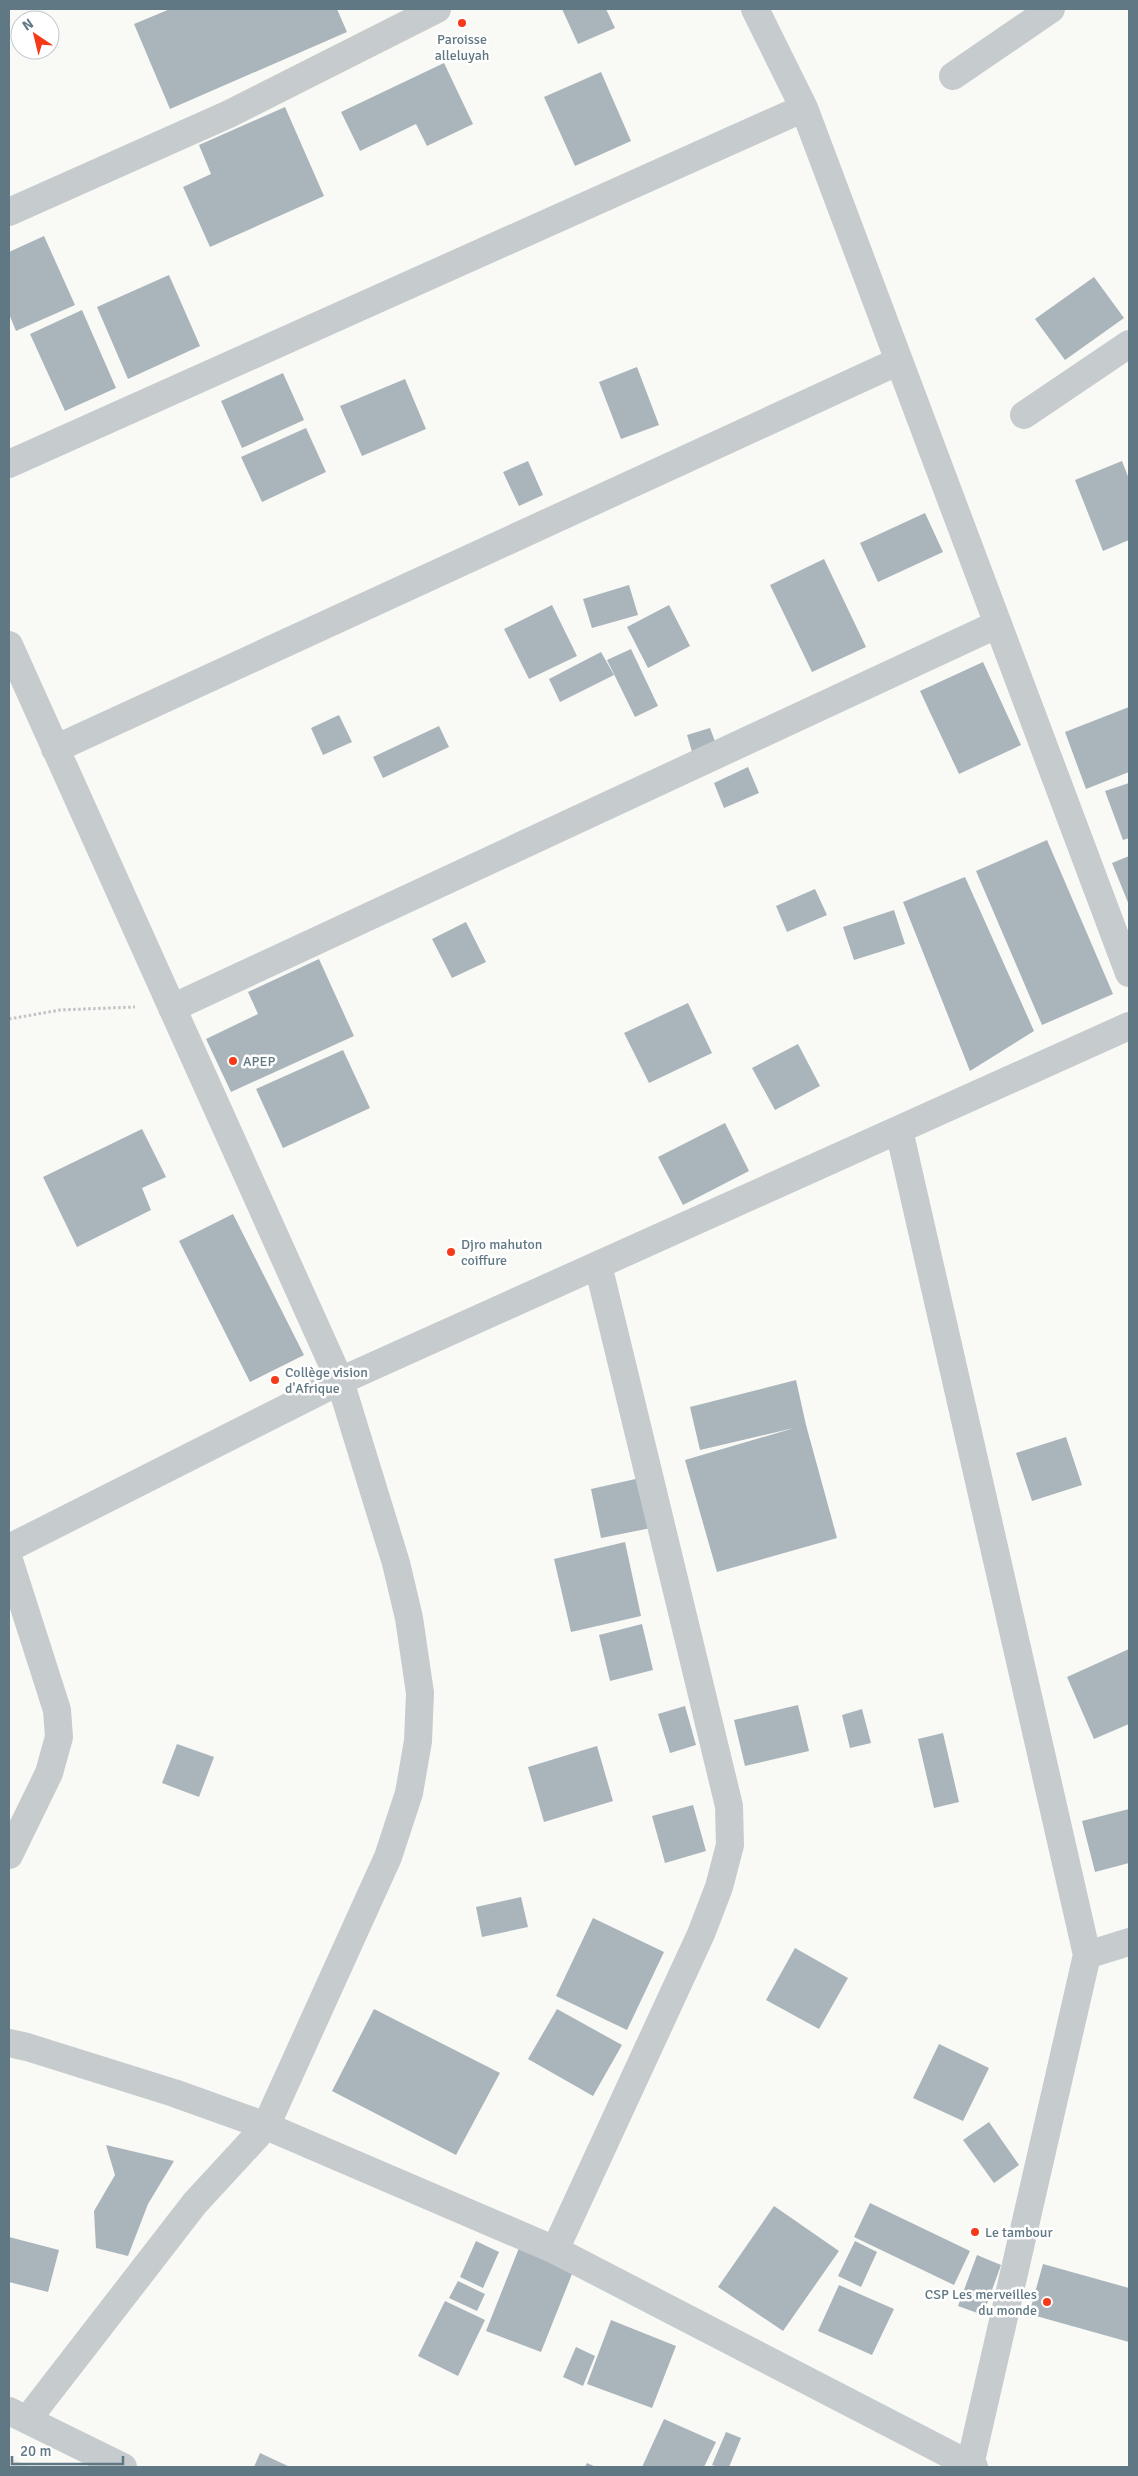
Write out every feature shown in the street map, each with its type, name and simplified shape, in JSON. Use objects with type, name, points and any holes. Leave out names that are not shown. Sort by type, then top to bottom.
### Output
[{"type":"street","points":[[9,212],[229,114],[437,9]]},
{"type":"street","points":[[755,9],[804,108],[1129,972]]},
{"type":"street","points":[[953,76],[1051,9]]},
{"type":"street","points":[[9,464],[804,108]]},
{"type":"street","points":[[1024,415],[1129,344]]},
{"type":"street","points":[[55,749],[899,361]]},
{"type":"street","points":[[172,1008],[998,624]]},
{"type":"street","points":[[9,645],[340,1381],[396,1563],[409,1618],[420,1693],[418,1741],[410,1793],[388,1857],[266,2126],[195,2203],[18,2416],[123,2467]]},
{"type":"street","points":[[9,1548],[340,1381],[1129,1026]]},
{"type":"street","points":[[9,2043],[164,2090],[266,2126],[555,2250],[972,2466],[1087,1955],[899,1130]]},
{"type":"street","points":[[555,2250],[701,1934],[719,1887],[730,1846],[729,1806],[598,1265]]},
{"type":"street","points":[[9,1560],[57,1710],[58,1737],[49,1773],[9,1854]]},
{"type":"street","points":[[1087,1955],[1129,1942]]},
{"type":"path","points":[[9,1019],[60,1010],[172,1008]]},
{"type":"shaded area","points":[[9,2457],[30,2467],[9,2467]]},
{"type":"building","points":[[170,9],[337,9],[347,32],[170,109],[134,24]]},
{"type":"building","points":[[562,9],[606,9],[615,28],[578,44]]},
{"type":"building","points":[[444,63],[473,124],[427,146],[416,124],[360,151],[341,112]]},
{"type":"building","points":[[601,72],[631,141],[575,166],[544,97]]},
{"type":"building","points":[[285,107],[324,196],[210,247],[183,187],[211,174],[199,145]]},
{"type":"building","points":[[44,236],[75,305],[16,331],[9,314],[9,252]]},
{"type":"building","points":[[169,275],[200,346],[128,379],[97,307]]},
{"type":"building","points":[[1094,277],[1124,318],[1065,360],[1035,319]]},
{"type":"building","points":[[82,310],[116,388],[65,411],[30,334]]},
{"type":"building","points":[[637,367],[659,425],[621,439],[599,382]]},
{"type":"building","points":[[283,373],[304,420],[242,448],[221,401]]},
{"type":"building","points":[[405,379],[426,429],[362,456],[340,406]]},
{"type":"building","points":[[306,428],[326,472],[262,502],[241,457]]},
{"type":"building","points":[[528,461],[543,495],[519,506],[503,472]]},
{"type":"building","points":[[1122,461],[1129,479],[1129,540],[1103,551],[1075,480]]},
{"type":"building","points":[[925,513],[943,552],[878,582],[860,543]]},
{"type":"building","points":[[824,559],[866,647],[812,672],[770,585]]},
{"type":"building","points":[[629,585],[638,615],[592,628],[583,599]]},
{"type":"building","points":[[552,605],[577,656],[529,679],[504,629]]},
{"type":"building","points":[[669,605],[690,646],[648,668],[627,627]]},
{"type":"building","points":[[631,649],[658,706],[635,717],[607,660]]},
{"type":"building","points":[[601,652],[614,675],[560,702],[549,679]]},
{"type":"building","points":[[983,662],[1021,745],[959,774],[920,691]]},
{"type":"building","points":[[1129,707],[1129,772],[1086,789],[1065,732]]},
{"type":"building","points":[[339,715],[352,742],[323,755],[311,728]]},
{"type":"building","points":[[439,726],[449,747],[383,778],[373,757]]},
{"type":"building","points":[[710,728],[717,747],[693,755],[687,735]]},
{"type":"building","points":[[748,767],[759,793],[724,808],[714,783]]},
{"type":"building","points":[[1129,783],[1129,838],[1123,840],[1105,791]]},
{"type":"building","points":[[1047,840],[1113,994],[1042,1025],[976,871]]},
{"type":"building","points":[[1129,856],[1129,905],[1112,863]]},
{"type":"building","points":[[965,877],[1034,1031],[970,1071],[903,902]]},
{"type":"building","points":[[815,889],[827,915],[787,932],[776,906]]},
{"type":"building","points":[[894,910],[905,944],[854,960],[843,927]]},
{"type":"building","points":[[466,922],[486,962],[452,978],[432,939]]},
{"type":"building","points":[[319,959],[354,1036],[231,1092],[206,1039],[258,1014],[248,992]]},
{"type":"building","points":[[688,1003],[712,1053],[649,1083],[624,1033]]},
{"type":"building","points":[[798,1044],[820,1086],[775,1110],[752,1068]]},
{"type":"building","points":[[343,1050],[370,1108],[283,1148],[256,1089]]},
{"type":"building","points":[[725,1123],[749,1171],[683,1205],[658,1157]]},
{"type":"building","points":[[142,1129],[166,1177],[142,1188],[151,1210],[77,1247],[43,1177]]},
{"type":"building","points":[[233,1214],[304,1355],[250,1382],[179,1241]]},
{"type":"building","points":[[796,1380],[806,1425],[837,1538],[717,1572],[685,1460],[794,1428],[700,1450],[690,1407]]},
{"type":"building","points":[[1066,1437],[1082,1485],[1032,1501],[1016,1453]]},
{"type":"building","points":[[640,1478],[651,1528],[601,1538],[591,1489]]},
{"type":"building","points":[[625,1542],[641,1616],[571,1632],[554,1559]]},
{"type":"building","points":[[642,1624],[653,1670],[610,1681],[599,1635]]},
{"type":"building","points":[[1129,1649],[1129,1724],[1094,1739],[1067,1677]]},
{"type":"building","points":[[798,1705],[809,1751],[745,1766],[734,1720]]},
{"type":"building","points":[[685,1706],[696,1745],[670,1753],[658,1714]]},
{"type":"building","points":[[862,1709],[871,1743],[850,1748],[842,1715]]},
{"type":"building","points":[[943,1733],[959,1802],[934,1808],[918,1739]]},
{"type":"building","points":[[177,1744],[214,1757],[199,1797],[162,1783]]},
{"type":"building","points":[[597,1746],[613,1801],[544,1822],[528,1767]]},
{"type":"building","points":[[693,1805],[706,1851],[665,1863],[652,1816]]},
{"type":"building","points":[[1129,1809],[1129,1863],[1095,1872],[1082,1821]]},
{"type":"building","points":[[521,1897],[528,1927],[482,1937],[476,1907]]},
{"type":"building","points":[[593,1918],[664,1952],[627,2030],[556,1996]]},
{"type":"building","points":[[795,1948],[848,1978],[819,2029],[766,2000]]},
{"type":"building","points":[[374,2009],[500,2073],[456,2155],[332,2091]]},
{"type":"building","points":[[557,2009],[622,2045],[593,2096],[528,2059]]},
{"type":"building","points":[[939,2044],[989,2068],[963,2121],[913,2098]]},
{"type":"building","points":[[989,2122],[1019,2165],[994,2183],[963,2140]]},
{"type":"building","points":[[106,2145],[174,2161],[148,2204],[128,2256],[96,2248],[94,2211],[115,2175]]},
{"type":"building","points":[[870,2203],[970,2251],[954,2285],[854,2237]]},
{"type":"building","points":[[774,2206],[839,2251],[783,2331],[718,2287]]},
{"type":"building","points":[[9,2237],[59,2250],[48,2292],[9,2282]]},
{"type":"building","points":[[476,2241],[499,2252],[483,2288],[460,2277]]},
{"type":"building","points":[[855,2241],[877,2252],[861,2287],[838,2276]]},
{"type":"building","points":[[519,2248],[574,2269],[541,2352],[486,2331]]},
{"type":"building","points":[[977,2255],[1001,2265],[983,2315],[958,2306]]},
{"type":"building","points":[[1043,2264],[1129,2288],[1129,2342],[1029,2314]]},
{"type":"building","points":[[458,2281],[485,2294],[477,2311],[449,2298]]},
{"type":"building","points":[[839,2285],[894,2309],[872,2355],[818,2331]]},
{"type":"building","points":[[445,2301],[485,2320],[458,2376],[418,2356]]},
{"type":"building","points":[[611,2320],[676,2346],[652,2408],[587,2384]]},
{"type":"building","points":[[576,2347],[595,2356],[583,2386],[563,2377]]},
{"type":"building","points":[[664,2419],[716,2442],[704,2467],[642,2467]]},
{"type":"building","points":[[726,2432],[741,2438],[729,2467],[718,2467],[712,2465]]},
{"type":"building","points":[[260,2453],[290,2467],[254,2467]]},
{"type":"building","points":[[587,2463],[596,2467],[585,2467]]},
{"type":"place","name":"Paroisse alleluyah","points":[[462,23]]},
{"type":"place","name":"APEP","points":[[233,1061]]},
{"type":"place","name":"Djro mahuton coiffure","points":[[451,1252]]},
{"type":"place","name":"Collège vision d'Afrique","points":[[275,1380]]},
{"type":"place","name":"Le tambour","points":[[975,2232]]},
{"type":"place","name":"CSP Les merveilles du monde","points":[[1047,2302]]}]
